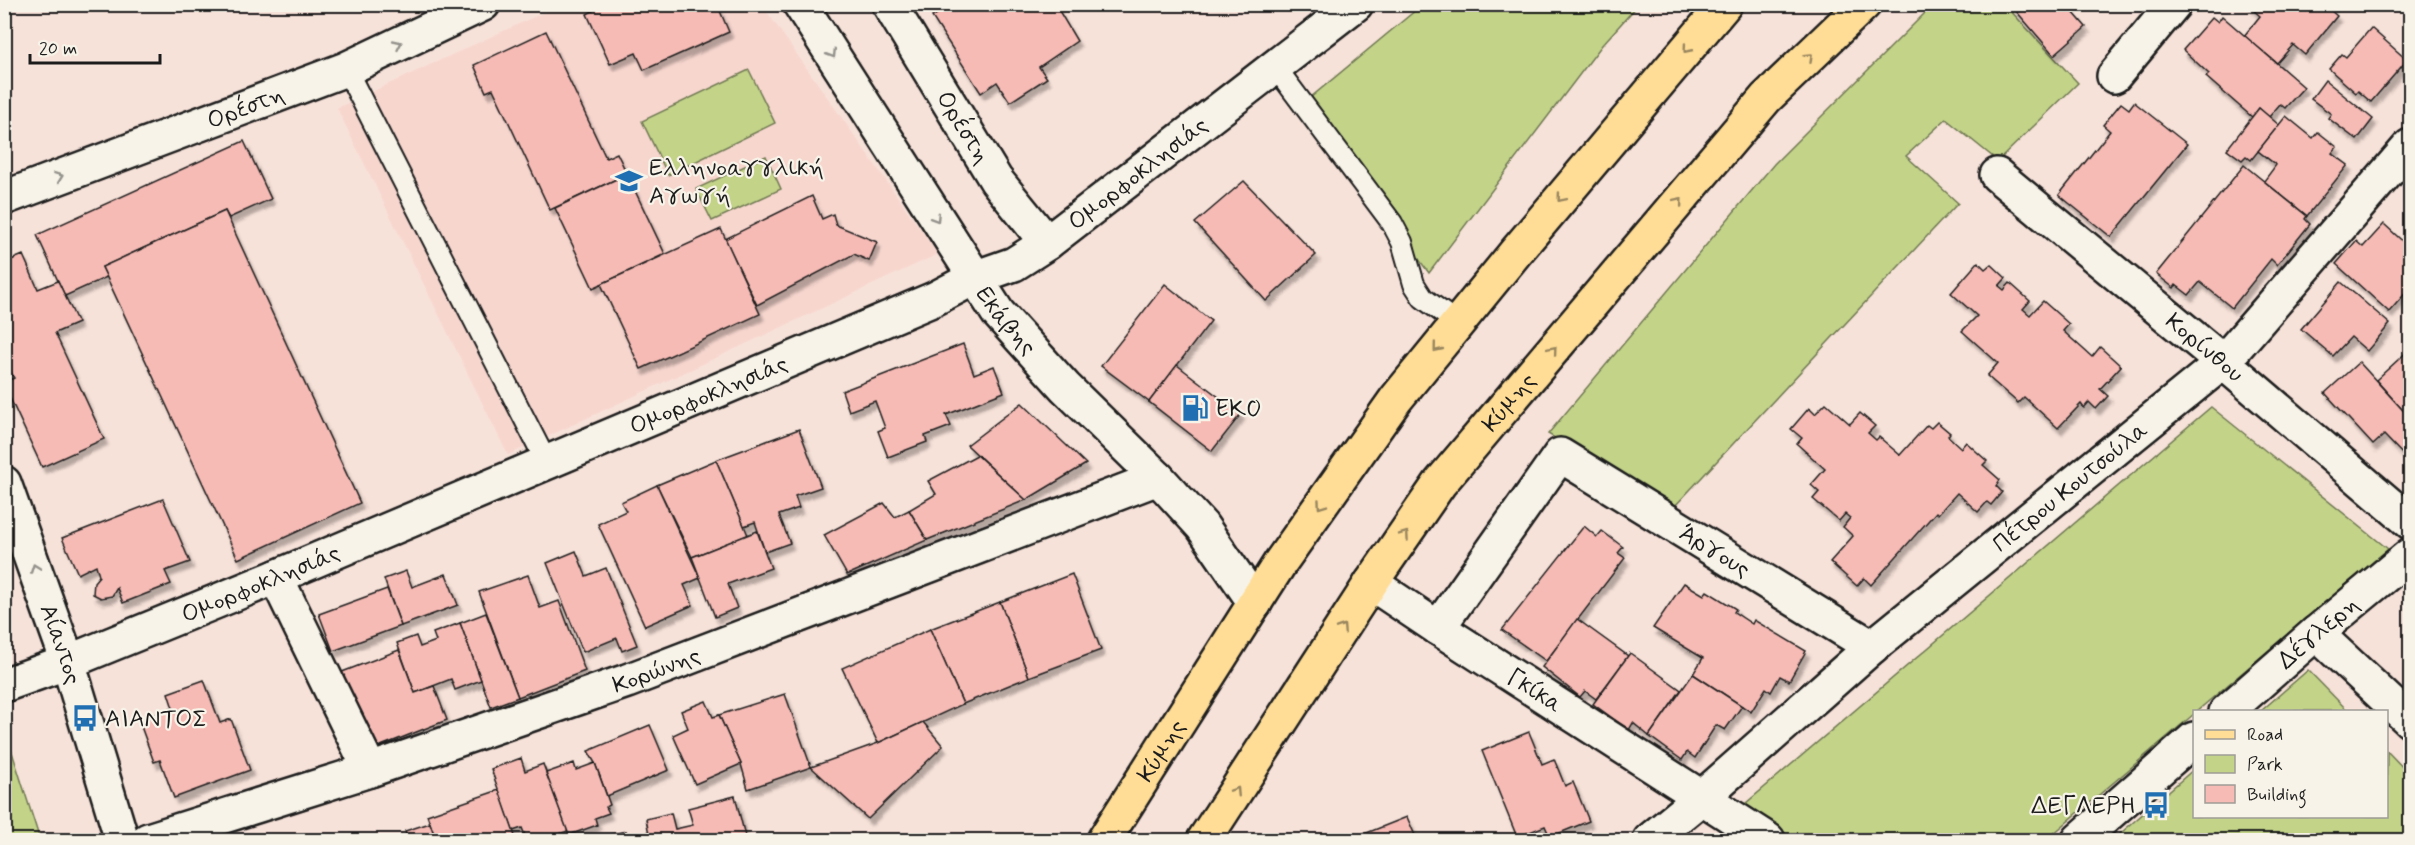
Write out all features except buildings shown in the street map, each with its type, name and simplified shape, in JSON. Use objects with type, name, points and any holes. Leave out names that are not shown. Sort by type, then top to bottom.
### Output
[{"type":"main road","name":"Κύμης","points":[[1104,840],[1280,563],[1396,399],[1725,4]]},
{"type":"main road","name":"Κύμης","points":[[1204,840],[1371,583],[1440,483],[1766,98],[1864,4]]},
{"type":"street","name":"Ορέστη","points":[[4,198],[345,69],[483,4]]},
{"type":"street","name":"Εκάβης","points":[[800,4],[998,313],[1065,387],[1158,478],[1202,526],[1255,603]]},
{"type":"street","name":"Ορέστη","points":[[890,4],[996,180],[1047,243]]},
{"type":"street","name":"Ομορφοκλησιάς","points":[[4,686],[276,577],[547,464],[934,299],[974,278],[1014,264],[1047,243],[1356,4]]},
{"type":"street","points":[[2114,76],[2174,4]]},
{"type":"street","name":"Πέτρου Κουτσούλα","points":[[1650,840],[1872,647],[2223,362],[2410,146]]},
{"type":"street","name":"Κορίνθου","points":[[1997,175],[2223,362],[2410,522]]},
{"type":"street","name":"Άργους","points":[[1438,628],[1560,455],[1872,647]]},
{"type":"street","name":"Κορώνης","points":[[148,840],[370,770],[627,681],[1158,478]]},
{"type":"street","name":"Αίαντος","points":[[4,483],[68,662],[122,840]]},
{"type":"street","name":"Δέγλερη","points":[[2227,710],[2410,555]]},
{"type":"street","points":[[276,577],[370,770]]},
{"type":"street","name":"Γκίκα","points":[[1371,583],[1768,840]]},
{"type":"street","points":[[2316,633],[2410,721]]},
{"type":"street","points":[[2079,840],[2193,740]]},
{"type":"lane","points":[[1276,68],[1392,223],[1402,242],[1414,284],[1423,298],[1457,323]]},
{"type":"lane","points":[[345,69],[547,464]]},
{"type":"shaded area","name":"Ελληνοαγγλική Αγωγή","points":[[560,5],[762,5],[938,254],[508,455],[337,108]]},
{"type":"green space","points":[[1422,5],[1638,5],[1602,45],[1429,273],[1304,103]]},
{"type":"green space","points":[[1933,5],[2005,5],[2078,83],[1998,161],[1946,119],[1906,156],[1958,203],[1674,507],[1548,434],[1774,164]]},
{"type":"green space","points":[[749,70],[775,123],[668,175],[642,121]]},
{"type":"green space","points":[[766,156],[781,189],[712,221],[696,189]]},
{"type":"green space","points":[[2211,407],[2388,549],[2198,710],[2193,710],[2193,715],[2046,840],[1772,840],[1732,815]]},
{"type":"green space","points":[[2308,670],[2347,710],[2262,710]]},
{"type":"green space","points":[[5,730],[40,840],[5,840]]},
{"type":"green space","points":[[2388,752],[2410,775],[2410,840],[2113,840],[2193,770],[2193,818],[2388,818]]},
{"type":"place","name":"Ελληνοαγγλική Αγωγή","points":[[629,181]]},
{"type":"place","name":"EKO","points":[[1195,408]]},
{"type":"place","name":"ΑΙΑΝΤΟΣ","points":[[85,718]]},
{"type":"place","name":"ΔΕΓΛΕΡΗ","points":[[2156,805]]}]
